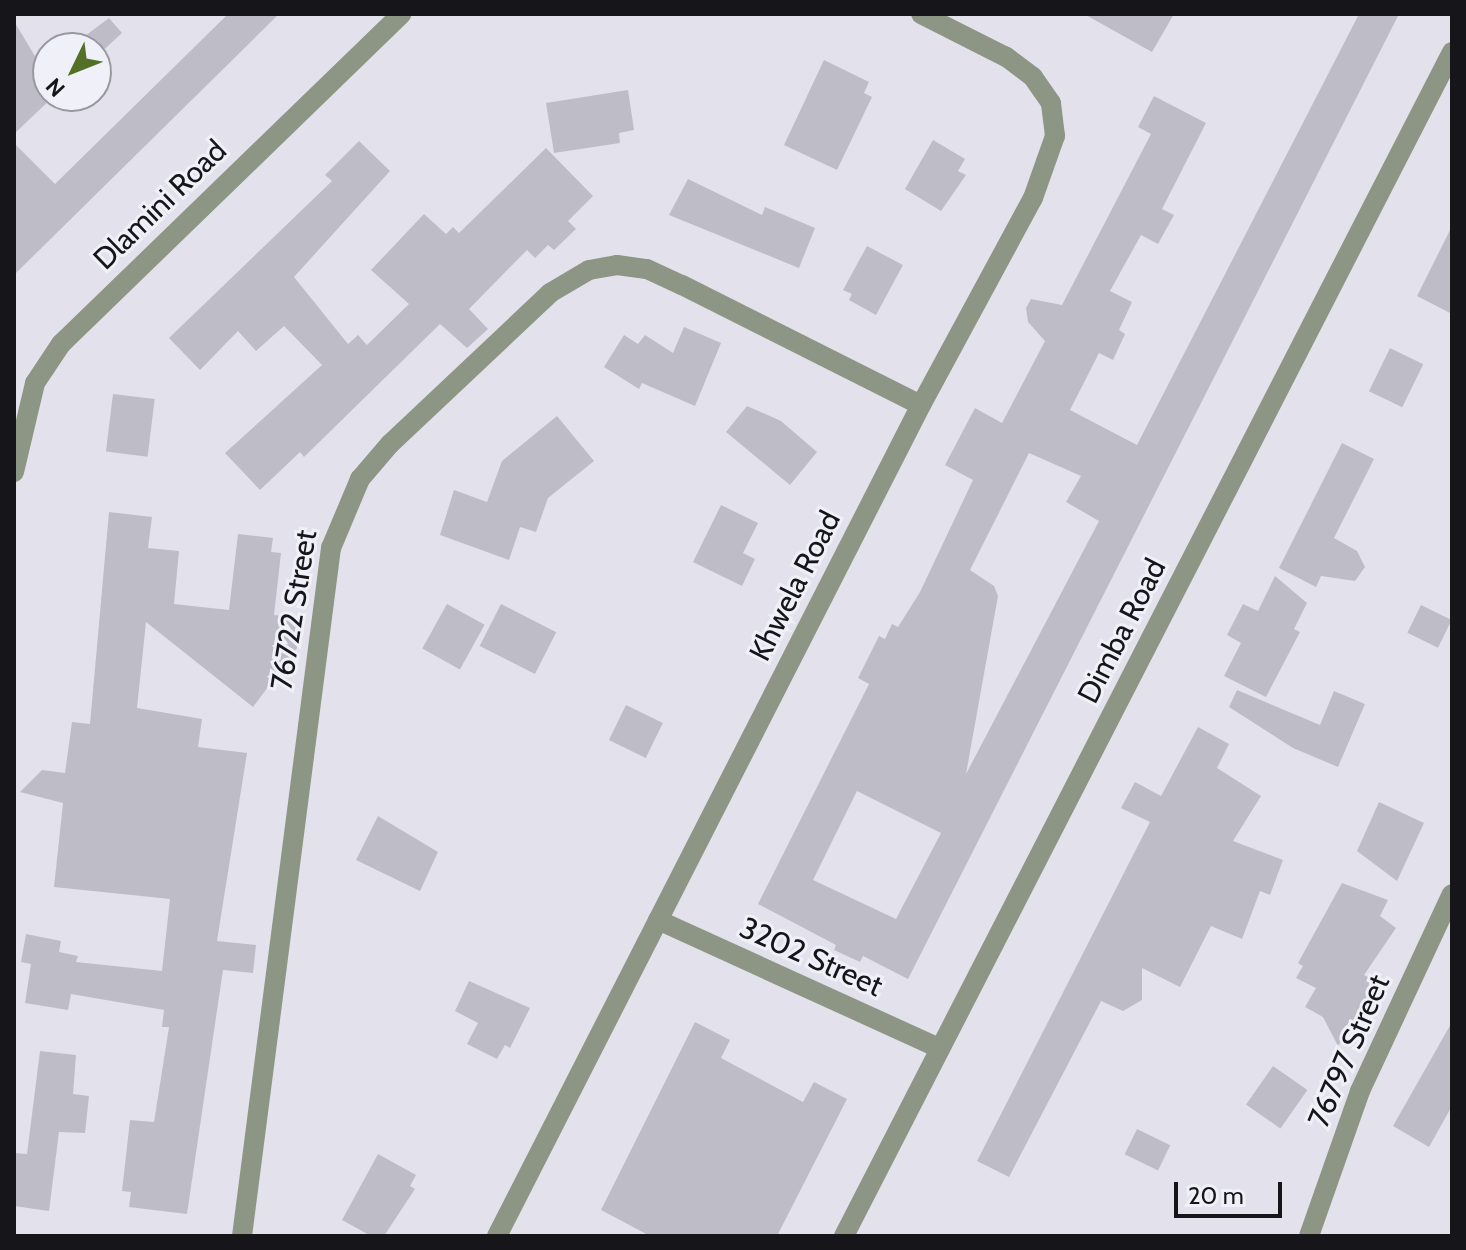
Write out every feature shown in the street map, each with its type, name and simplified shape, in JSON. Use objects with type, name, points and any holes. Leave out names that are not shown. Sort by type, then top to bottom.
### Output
[{"type":"street","name":"Dlamini Road","points":[[14,472],[35,383],[61,344],[401,14]]},
{"type":"street","name":"Khwela Road","points":[[497,1236],[921,405],[1033,198],[1055,136],[1051,103],[1033,77],[1006,57],[921,14]]},
{"type":"street","name":"Dimba Road","points":[[844,1236],[1452,52]]},
{"type":"street","name":"76722 Street","points":[[242,1236],[321,609],[340,518],[360,479],[390,444],[550,293],[589,270],[617,265],[671,280],[921,405]]},
{"type":"street","name":"76797 Street","points":[[1309,1236],[1360,1091],[1452,894]]},
{"type":"street","name":"3202 Street","points":[[658,920],[939,1048]]},
{"type":"building","points":[[228,14],[279,14],[14,275],[14,143],[55,184]]},
{"type":"building","points":[[1084,14],[1174,14],[1152,52]]},
{"type":"building","points":[[1359,14],[1399,14],[908,979],[863,956],[860,962],[834,950],[836,945],[758,904],[869,684],[858,678],[879,636],[885,639],[892,624],[898,627],[920,592],[973,480],[945,465],[975,408],[1002,423],[1045,341],[1028,322],[1026,308],[1031,299],[1062,305],[1151,134],[1138,127],[1154,96],[1206,123],[1162,209],[1174,215],[1158,244],[1141,235],[1110,291],[1132,302],[1119,330],[1125,334],[1113,360],[1099,353],[1070,410],[1137,445]],"holes":[[[1029,453],[1081,476],[1066,502],[1099,521],[966,774],[998,596],[994,586],[970,570]],[[857,791],[941,833],[896,919],[813,880]]]},
{"type":"building","points":[[109,18],[122,33],[112,42],[112,32],[90,32]]},
{"type":"building","points":[[14,21],[32,51],[32,112],[37,112],[14,134]]},
{"type":"building","points":[[824,60],[869,82],[864,93],[872,97],[837,170],[784,145]]},
{"type":"building","points":[[628,90],[634,130],[619,133],[620,143],[554,153],[546,103]]},
{"type":"building","points":[[933,140],[965,159],[958,171],[966,175],[941,211],[905,189]]},
{"type":"building","points":[[359,141],[390,171],[294,277],[348,344],[358,335],[367,345],[409,304],[371,270],[424,214],[446,234],[453,227],[459,233],[546,148],[593,196],[568,221],[576,229],[554,250],[548,245],[535,258],[527,250],[469,309],[488,329],[467,348],[440,324],[304,457],[300,452],[260,490],[225,453],[322,365],[284,326],[256,351],[238,331],[200,370],[169,338],[332,181],[325,175]]},
{"type":"building","points":[[688,179],[762,215],[765,207],[815,228],[799,268],[669,215]]},
{"type":"building","points":[[1452,226],[1452,314],[1417,296]]},
{"type":"building","points":[[867,246],[903,265],[876,315],[849,300],[852,294],[843,290]]},
{"type":"building","points":[[684,327],[721,343],[695,406],[642,383],[639,389],[604,367],[624,335],[638,344],[645,335],[673,353]]},
{"type":"building","points":[[1390,348],[1423,364],[1402,407],[1369,391]]},
{"type":"building","points":[[113,394],[155,399],[148,457],[106,452]]},
{"type":"building","points":[[747,406],[781,421],[817,452],[790,485],[726,432]]},
{"type":"building","points":[[557,416],[594,461],[548,498],[536,532],[520,527],[509,560],[440,535],[454,490],[487,502],[502,461]]},
{"type":"building","points":[[1342,443],[1374,459],[1334,538],[1357,551],[1365,567],[1355,581],[1321,576],[1316,587],[1279,568]]},
{"type":"building","points":[[721,505],[758,523],[743,553],[755,559],[742,586],[693,562]]},
{"type":"building","points":[[109,512],[152,517],[148,548],[179,551],[174,604],[229,610],[238,534],[273,538],[271,552],[281,553],[274,615],[301,618],[297,648],[253,707],[146,622],[137,708],[202,719],[198,747],[247,753],[217,941],[256,945],[253,973],[223,970],[187,1214],[129,1207],[131,1192],[122,1191],[130,1120],[154,1122],[169,1027],[162,1027],[164,1010],[71,994],[68,1010],[25,1003],[31,964],[21,962],[26,934],[61,941],[59,952],[78,956],[76,962],[162,971],[170,899],[54,887],[63,803],[20,792],[42,770],[65,773],[72,722],[90,724]]},
{"type":"building","points":[[1275,576],[1307,603],[1294,629],[1300,632],[1266,697],[1224,676],[1241,643],[1227,635],[1243,604],[1258,611]]},
{"type":"building","points":[[447,604],[485,625],[460,669],[422,649]]},
{"type":"building","points":[[501,604],[556,632],[535,674],[480,646]]},
{"type":"building","points":[[1421,605],[1452,620],[1438,648],[1407,633]]},
{"type":"building","points":[[1237,690],[1320,725],[1334,691],[1365,704],[1338,767],[1293,748],[1229,707]]},
{"type":"building","points":[[626,705],[663,723],[646,758],[609,740]]},
{"type":"building","points":[[1198,727],[1229,744],[1217,768],[1261,796],[1233,841],[1283,860],[1270,895],[1260,891],[1242,939],[1211,926],[1180,987],[1142,968],[1142,1000],[1123,1011],[1101,1001],[1009,1177],[977,1161],[1150,822],[1121,808],[1135,782],[1161,796]]},
{"type":"building","points":[[1379,802],[1424,823],[1397,881],[1357,851]]},
{"type":"building","points":[[378,816],[438,852],[420,891],[356,860]]},
{"type":"building","points":[[1342,883],[1388,900],[1380,916],[1396,928],[1364,975],[1385,986],[1372,1011],[1364,1006],[1338,1046],[1323,1017],[1305,1007],[1316,988],[1296,978],[1303,966],[1298,963]]},
{"type":"building","points":[[469,981],[530,1008],[510,1048],[505,1045],[497,1059],[467,1044],[478,1023],[455,1011]]},
{"type":"building","points":[[695,1022],[730,1040],[721,1058],[803,1102],[814,1082],[847,1099],[777,1236],[650,1236],[601,1210]]},
{"type":"building","points":[[1452,1022],[1452,1106],[1429,1147],[1393,1126]]},
{"type":"building","points":[[40,1051],[76,1055],[73,1094],[89,1096],[85,1133],[59,1132],[49,1211],[14,1206],[14,1153],[27,1154]]},
{"type":"building","points":[[1273,1066],[1307,1090],[1280,1129],[1246,1105]]},
{"type":"building","points":[[1137,1129],[1170,1145],[1158,1170],[1125,1154]]},
{"type":"building","points":[[378,1154],[416,1175],[410,1186],[415,1189],[384,1236],[371,1236],[342,1220]]}]
